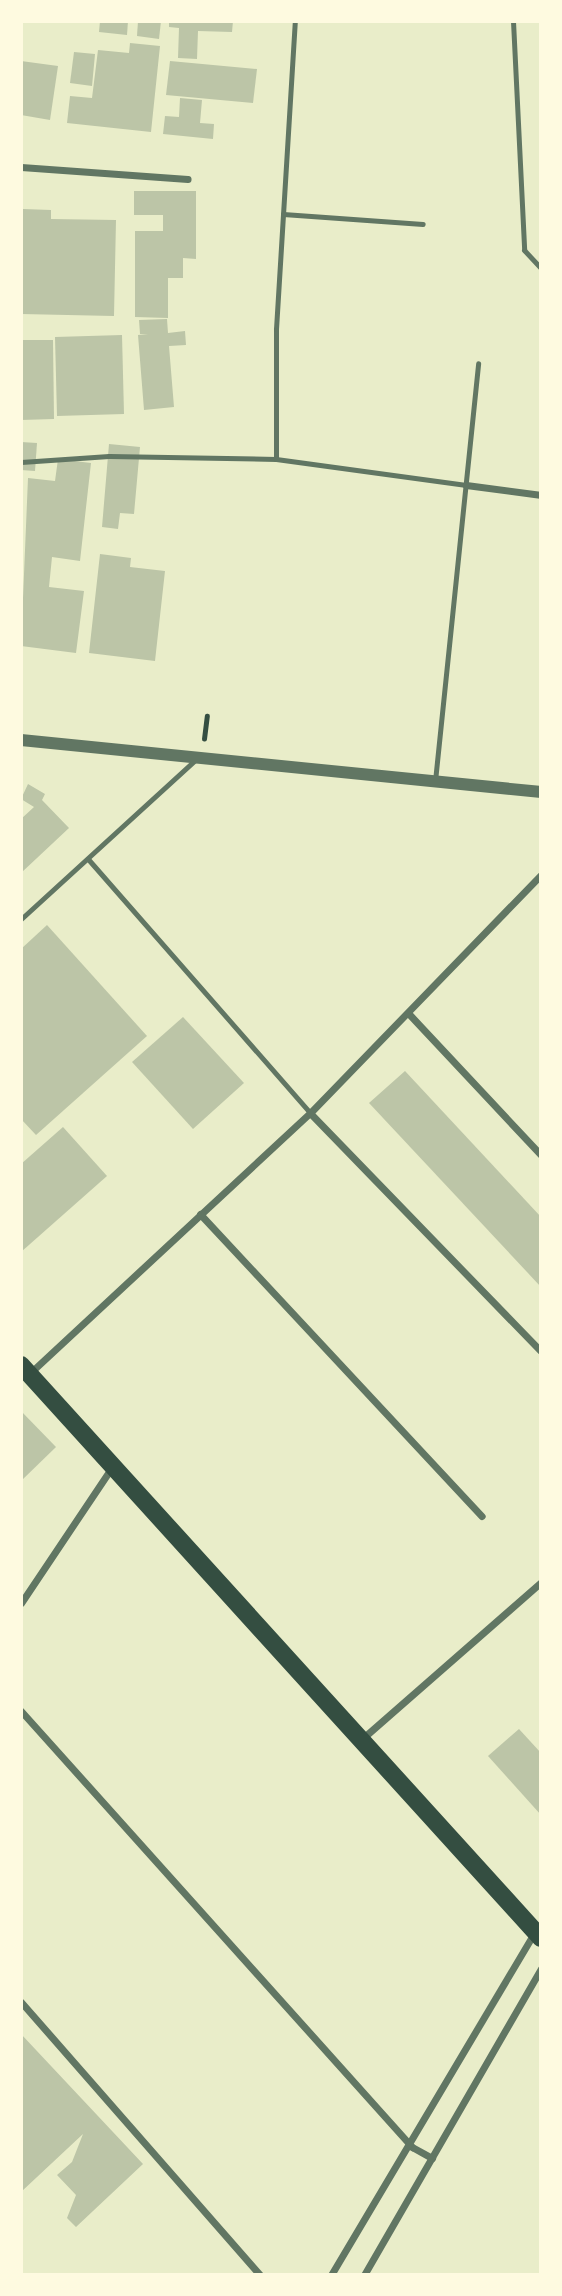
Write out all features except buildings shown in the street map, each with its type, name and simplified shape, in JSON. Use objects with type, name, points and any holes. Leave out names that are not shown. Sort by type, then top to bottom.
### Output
[{"type":"main road","points":[[25,1370],[363,1738],[538,1935]]},
{"type":"street","points":[[21,167],[188,179]]},
{"type":"street","points":[[466,485],[541,495]]},
{"type":"street","points":[[22,744],[541,792]]},
{"type":"street","points":[[25,1370],[168,1245],[310,1113],[541,876]]},
{"type":"street","points":[[409,1014],[541,1155]]},
{"type":"street","points":[[310,1113],[541,1351]]},
{"type":"street","points":[[200,1214],[482,1516]]},
{"type":"street","points":[[21,1603],[114,1464]]},
{"type":"street","points":[[363,1738],[541,1582]]},
{"type":"street","points":[[21,1711],[412,2147],[432,2158]]},
{"type":"street","points":[[331,2275],[412,2147],[538,1935]]},
{"type":"street","points":[[364,2275],[541,1969]]},
{"type":"street","points":[[21,2002],[260,2275]]},
{"type":"lane","points":[[276,459],[283,214],[295,21]]},
{"type":"lane","points":[[513,21],[524,250],[541,268]]},
{"type":"lane","points":[[283,214],[423,223]]},
{"type":"lane","points":[[435,781],[478,363]]},
{"type":"lane","points":[[21,462],[109,456],[276,459],[466,485]]},
{"type":"lane","points":[[21,919],[196,759]]},
{"type":"lane","points":[[88,859],[310,1113]]}]
